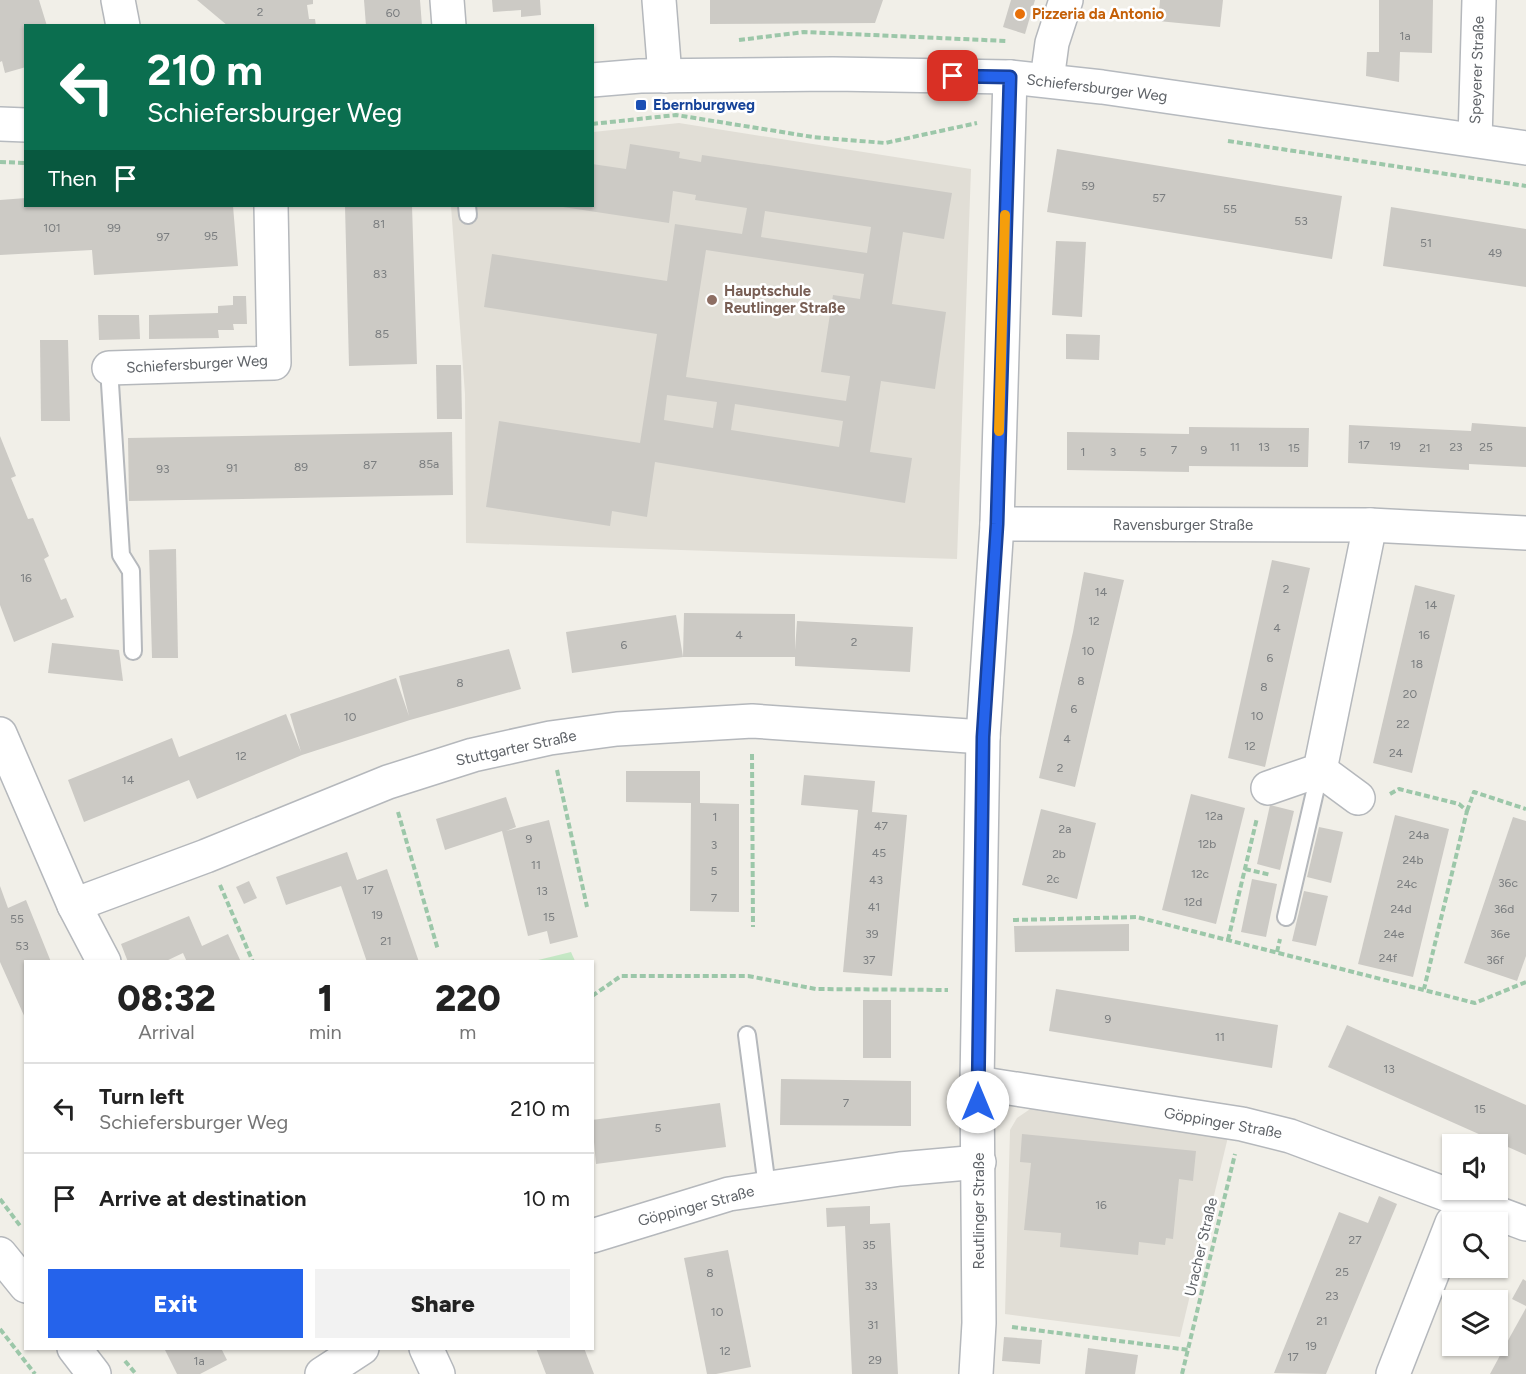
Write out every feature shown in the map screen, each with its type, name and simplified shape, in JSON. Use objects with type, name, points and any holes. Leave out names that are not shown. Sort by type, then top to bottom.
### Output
[{"type":"street","points":[[118,0],[123,24]]},
{"type":"street","points":[[447,0],[449,24]]},
{"type":"street","points":[[659,0],[665,76]]},
{"type":"street","points":[[1047,80],[1053,44],[1066,0]]},
{"type":"street","name":"Speyerer Straße","points":[[1475,140],[1479,0]]},
{"type":"street","name":"Schiefersburger Weg","points":[[594,80],[665,76],[833,74],[1010,77],[1047,80],[1526,148]]},
{"type":"street","name":"Reutlinger Straße","points":[[976,1374],[979,1323],[977,1083],[983,737],[997,524],[1010,77]]},
{"type":"street","points":[[0,124],[24,125]]},
{"type":"street","name":"Schiefersburger Weg","points":[[109,368],[274,363],[271,207]]},
{"type":"street","name":"Ravensburger Straße","points":[[997,524],[1370,525],[1526,533]]},
{"type":"street","points":[[1320,770],[1370,525]]},
{"type":"street","name":"Stuttgarter Straße","points":[[74,905],[206,856],[388,782],[473,755],[550,738],[617,729],[752,721],[983,737]]},
{"type":"street","points":[[0,734],[74,905],[103,960]]},
{"type":"street","points":[[1268,788],[1320,770]]},
{"type":"street","points":[[1320,770],[1358,798]]},
{"type":"street","name":"Göppinger Straße","points":[[977,1083],[1242,1124],[1290,1136],[1449,1212]]},
{"type":"street","name":"Göppinger Straße","points":[[594,1235],[729,1194],[900,1169],[979,1162]]},
{"type":"street","name":"Göppinger Straße","points":[[1508,1222],[1526,1224]]},
{"type":"street","points":[[1393,1374],[1442,1248]]},
{"type":"street","points":[[0,1254],[24,1284]]},
{"type":"street","points":[[76,1350],[94,1374]]},
{"type":"street","points":[[322,1374],[360,1350]]},
{"type":"street","points":[[427,1350],[438,1374]]},
{"type":"lane","points":[[109,368],[121,555],[131,571],[132,651]]},
{"type":"lane","points":[[1286,917],[1320,770]]},
{"type":"lane","points":[[747,1035],[767,1187]]},
{"type":"path","points":[[594,124],[676,115],[813,137],[885,143],[1008,118]]},
{"type":"path","points":[[1225,141],[1526,186]]},
{"type":"path","points":[[0,162],[24,163]]},
{"type":"path","points":[[752,721],[753,927]]},
{"type":"path","points":[[550,738],[587,906]]},
{"type":"path","points":[[388,782],[438,950]]},
{"type":"path","points":[[1228,940],[1260,806],[1268,788]]},
{"type":"path","points":[[1358,798],[1381,799],[1399,789],[1459,804],[1467,811]]},
{"type":"path","points":[[1424,989],[1467,811],[1474,792],[1526,809]]},
{"type":"path","points":[[206,856],[253,960]]},
{"type":"path","points":[[979,921],[1137,917],[1424,989],[1475,1004],[1526,981]]},
{"type":"path","points":[[594,995],[621,976],[748,976],[816,989],[979,990]]},
{"type":"path","name":"Uracher Straße","points":[[1182,1374],[1242,1124]]},
{"type":"path","points":[[0,1199],[24,1230]]},
{"type":"path","points":[[979,1323],[1189,1350]]},
{"type":"path","points":[[0,1329],[35,1374]]},
{"type":"shaded area","name":"Hauptschule Reutlinger Straße","points":[[679,123],[971,169],[957,559],[466,543],[465,394],[451,207],[594,207],[594,132]]},
{"type":"shaded area","points":[[1039,1103],[1228,1137],[1180,1337],[1005,1314],[1010,1130],[1017,1118]]},
{"type":"green space","points":[[571,952],[575,960],[538,960]]},
{"type":"building","points":[[0,0],[39,0],[46,24],[24,24],[24,68],[5,73],[2,61],[0,62]]},
{"type":"building","points":[[197,0],[313,0],[313,4],[307,5],[309,19],[315,19],[316,24],[226,24]]},
{"type":"building","points":[[364,0],[420,0],[422,24],[366,24]]},
{"type":"building","points":[[492,0],[540,0],[541,15],[521,17],[521,10],[493,12]]},
{"type":"building","points":[[710,0],[883,0],[875,23],[710,24]]},
{"type":"building","points":[[1011,0],[1035,0],[1025,34],[1003,27]]},
{"type":"building","points":[[1160,0],[1223,0],[1220,27],[1158,21]]},
{"type":"building","points":[[1379,0],[1433,0],[1432,53],[1400,52],[1399,82],[1366,76],[1367,52],[1379,52]]},
{"type":"building","points":[[630,144],[680,152],[679,158],[701,162],[702,155],[952,193],[944,239],[903,232],[892,304],[946,312],[935,389],[881,381],[870,452],[912,458],[905,503],[655,462],[647,517],[612,511],[610,526],[486,507],[499,421],[640,443],[657,334],[484,307],[492,254],[667,281],[675,224],[742,234],[747,208],[695,200],[696,195],[673,191],[669,223],[563,207],[594,207],[594,164],[626,169]],"holes":[[[765,211],[871,227],[867,253],[761,237]],[[706,250],[864,274],[860,299],[833,295],[821,372],[850,376],[846,401],[686,377]],[[667,395],[717,402],[713,428],[664,420]],[[735,404],[843,421],[839,447],[731,430]]]},
{"type":"building","points":[[1057,149],[1342,196],[1332,259],[1047,212]]},
{"type":"building","points":[[24,198],[24,207],[233,207],[238,266],[94,275],[92,250],[0,255],[0,200]]},
{"type":"building","points":[[345,207],[412,207],[417,364],[349,366]]},
{"type":"building","points":[[1391,207],[1526,229],[1526,287],[1383,266]]},
{"type":"building","points":[[1056,241],[1086,242],[1082,317],[1052,315]]},
{"type":"building","points":[[233,296],[246,296],[247,324],[233,324],[234,330],[218,330],[219,338],[149,339],[149,315],[218,313],[218,306],[233,305]]},
{"type":"building","points":[[98,315],[139,315],[140,339],[99,340]]},
{"type":"building","points":[[1066,334],[1100,335],[1099,360],[1066,359]]},
{"type":"building","points":[[40,340],[68,340],[70,421],[41,421]]},
{"type":"building","points":[[436,365],[461,365],[462,419],[437,419]]},
{"type":"building","points":[[1472,423],[1526,427],[1526,467],[1469,464],[1469,470],[1348,463],[1349,425],[1471,431]]},
{"type":"building","points":[[1189,427],[1309,428],[1308,467],[1189,466],[1189,472],[1067,470],[1067,432],[1189,434]]},
{"type":"building","points":[[452,432],[453,495],[129,501],[128,438]]},
{"type":"building","points":[[0,436],[16,476],[11,478],[28,519],[33,518],[49,556],[44,559],[61,600],[66,598],[74,617],[14,642],[0,605]]},
{"type":"building","points":[[176,549],[178,658],[152,658],[149,550]]},
{"type":"building","points":[[1272,560],[1310,568],[1265,767],[1228,758]]},
{"type":"building","points":[[1084,572],[1124,580],[1075,787],[1039,778],[1073,632]]},
{"type":"building","points":[[1415,585],[1455,595],[1412,773],[1373,763]]},
{"type":"building","points":[[684,613],[795,614],[795,650],[797,621],[913,627],[910,672],[795,666],[795,657],[683,657]]},
{"type":"building","points":[[676,615],[683,657],[572,673],[566,632]]},
{"type":"building","points":[[52,643],[119,650],[123,681],[48,673]]},
{"type":"building","points":[[509,649],[521,689],[410,720],[302,755],[197,799],[189,780],[84,822],[68,780],[172,738],[179,757],[286,714],[301,752],[290,714],[396,678],[409,716],[399,676]]},
{"type":"building","points":[[626,771],[700,771],[700,803],[739,804],[739,912],[690,911],[691,803],[626,802]]},
{"type":"building","points":[[804,775],[875,781],[872,812],[907,815],[892,976],[843,972],[858,810],[801,805]]},
{"type":"building","points":[[1191,794],[1245,808],[1216,924],[1162,910]]},
{"type":"building","points":[[506,797],[516,827],[506,831],[549,820],[578,937],[550,944],[547,931],[528,936],[502,831],[445,850],[436,819]]},
{"type":"building","points":[[1270,805],[1294,811],[1280,870],[1257,864]]},
{"type":"building","points":[[1041,809],[1096,823],[1077,899],[1022,885]]},
{"type":"building","points":[[1395,815],[1449,829],[1413,977],[1358,964]]},
{"type":"building","points":[[1513,817],[1526,821],[1526,956],[1517,981],[1464,963]]},
{"type":"building","points":[[1319,827],[1343,832],[1331,883],[1307,877]]},
{"type":"building","points":[[347,852],[357,880],[387,869],[418,960],[366,960],[341,886],[286,905],[276,877]]},
{"type":"building","points":[[1252,879],[1277,884],[1266,937],[1241,932]]},
{"type":"building","points":[[249,881],[257,898],[244,904],[236,887]]},
{"type":"building","points":[[0,886],[8,908],[26,900],[50,960],[24,960],[24,1016],[0,962]]},
{"type":"building","points":[[1304,891],[1328,896],[1316,946],[1292,941]]},
{"type":"building","points":[[189,916],[202,946],[228,934],[240,960],[186,960],[183,953],[168,960],[127,960],[121,944]]},
{"type":"building","points":[[1129,924],[1129,951],[1015,952],[1014,926]]},
{"type":"building","points":[[1056,989],[1278,1025],[1272,1068],[1049,1031]]},
{"type":"building","points":[[863,1000],[891,1000],[891,1058],[863,1058]]},
{"type":"building","points":[[1347,1025],[1526,1105],[1526,1155],[1508,1147],[1508,1134],[1479,1134],[1328,1067]]},
{"type":"building","points":[[781,1079],[911,1081],[911,1126],[780,1125]]},
{"type":"building","points":[[720,1103],[726,1147],[596,1164],[594,1120]]},
{"type":"building","points":[[1022,1134],[1196,1151],[1193,1181],[1179,1179],[1173,1239],[1166,1238],[1165,1245],[1139,1242],[1138,1255],[1060,1247],[1061,1233],[1024,1230],[1031,1163],[1020,1162]]},
{"type":"building","points":[[1379,1196],[1397,1204],[1326,1374],[1274,1373],[1339,1212],[1368,1223]]},
{"type":"building","points":[[870,1206],[870,1224],[890,1223],[898,1374],[852,1374],[845,1226],[827,1227],[826,1208]]},
{"type":"building","points":[[728,1250],[751,1367],[707,1374],[684,1258]]},
{"type":"building","points":[[1523,1279],[1526,1281],[1526,1306],[1512,1299]]},
{"type":"building","points":[[1526,1308],[1526,1374],[1490,1374],[1500,1356],[1508,1356],[1508,1341]]},
{"type":"building","points":[[1004,1337],[1042,1340],[1040,1364],[1002,1361]]},
{"type":"building","points":[[1088,1348],[1138,1355],[1135,1374],[1085,1374]]},
{"type":"building","points":[[165,1350],[222,1350],[227,1360],[200,1374],[177,1374]]},
{"type":"building","points":[[537,1350],[585,1350],[594,1374],[546,1374]]},
{"type":"slow traffic","points":[[999,431],[1005,215]]},
{"type":"place","name":"Pizzeria da Antonio","points":[[1020,14]]},
{"type":"place","name":"Ebernburgweg","points":[[641,105]]},
{"type":"place","name":"Hauptschule Reutlinger Straße","points":[[712,300]]},
{"type":"route","points":[[953,76],[1010,77],[997,524],[983,737],[978,1102]]}]
